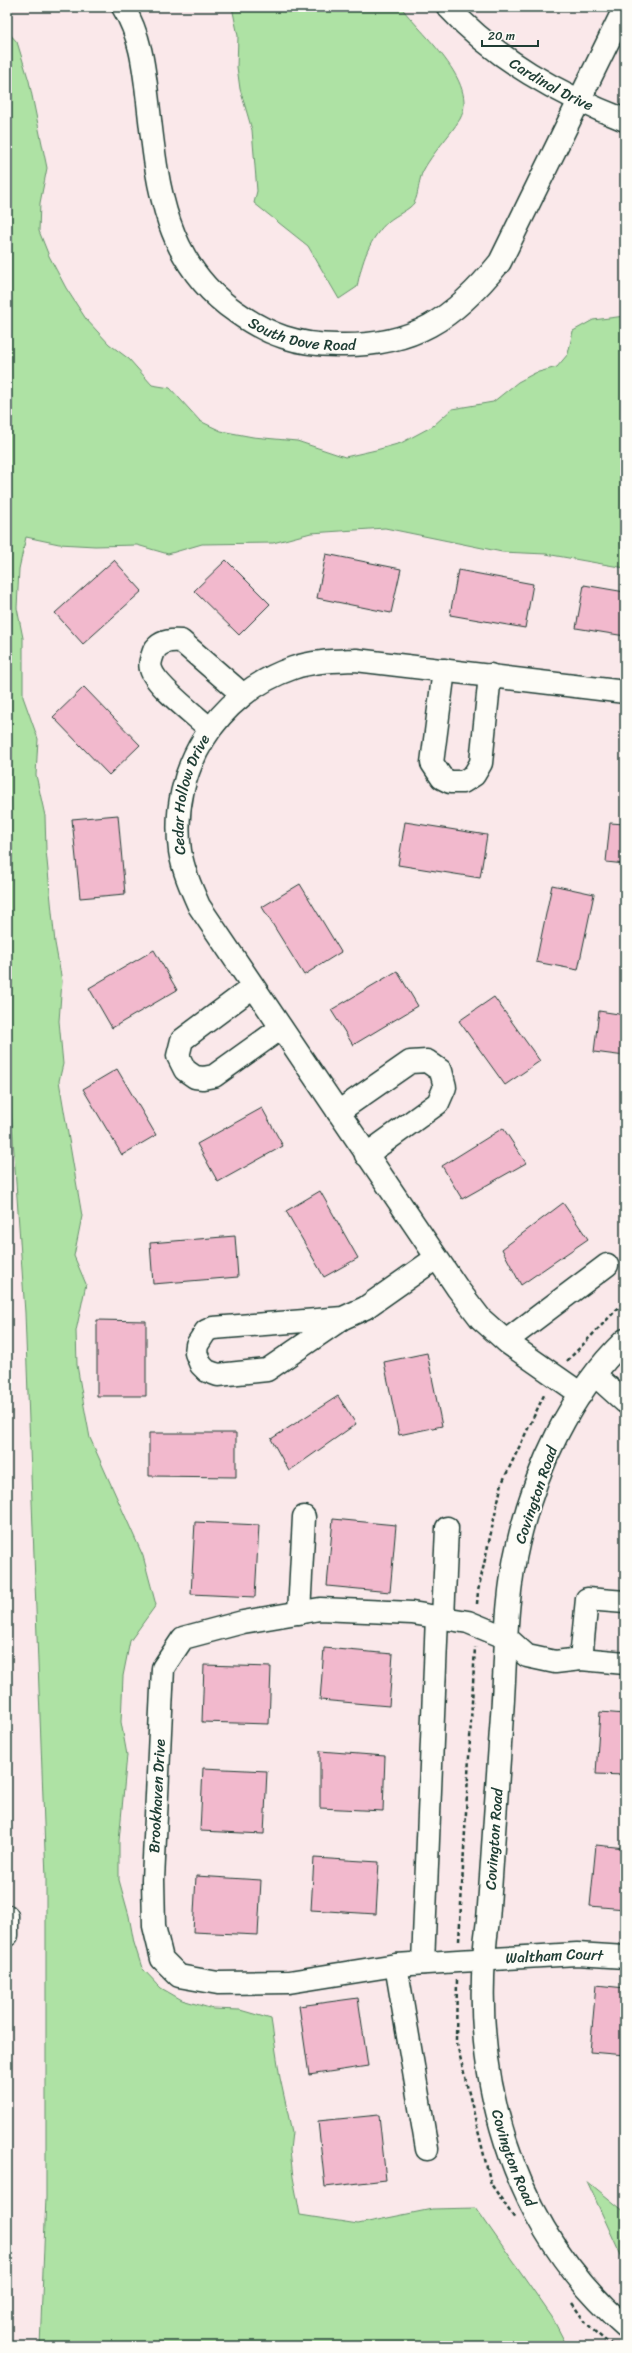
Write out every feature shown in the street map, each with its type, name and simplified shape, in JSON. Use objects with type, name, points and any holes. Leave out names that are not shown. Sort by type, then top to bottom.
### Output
[{"type":"main road","name":"South Dove Road","points":[[123,7],[139,40],[157,180],[166,217],[175,239],[198,276],[224,304],[248,320],[277,335],[298,342],[355,346],[388,342],[413,334],[438,322],[462,305],[479,288],[500,262],[625,7]]},
{"type":"main road","name":"Cardinal Drive","points":[[448,7],[462,22],[498,53],[524,71],[579,102],[625,120]]},
{"type":"main road","name":"Cedar Hollow Drive","points":[[210,729],[156,680],[151,669],[150,661],[155,649],[165,642],[181,641],[242,694]]},
{"type":"main road","name":"Cedar Hollow Drive","points":[[581,1394],[506,1341],[481,1319],[436,1258],[199,906],[186,876],[180,853],[178,816],[182,791],[195,756],[210,729],[227,707],[242,694],[263,681],[294,668],[320,662],[356,660],[625,692]]},
{"type":"main road","points":[[444,670],[432,763],[442,778],[450,782],[463,782],[474,775],[481,763],[490,675]]},
{"type":"main road","points":[[253,987],[182,1040],[178,1056],[185,1070],[195,1077],[203,1078],[214,1076],[280,1028]]},
{"type":"main road","points":[[338,1112],[410,1062],[427,1061],[441,1071],[445,1087],[438,1103],[366,1155]]},
{"type":"main road","points":[[343,1318],[213,1328],[200,1338],[196,1353],[201,1365],[207,1371],[218,1375],[268,1370],[343,1318],[365,1308],[436,1258]]},
{"type":"main road","points":[[506,1341],[607,1265]]},
{"type":"main road","name":"Covington Road","points":[[625,1340],[595,1375],[563,1423],[550,1451],[526,1514],[518,1545],[507,1638],[488,1920],[483,1959],[485,2049],[503,2137],[515,2171],[538,2219],[559,2254],[585,2287],[625,2326]]},
{"type":"main road","points":[[595,1375],[625,1402]]},
{"type":"main road","points":[[299,1613],[304,1517]]},
{"type":"main road","points":[[423,1963],[440,1618],[448,1528]]},
{"type":"main road","points":[[581,1659],[586,1599],[625,1602]]},
{"type":"main road","name":"Brookhaven Drive","points":[[483,1959],[396,1965],[289,1982],[218,1983],[179,1976],[162,1959],[154,1926],[153,1880],[163,1668],[183,1638],[243,1622],[320,1609],[412,1613],[468,1622],[507,1638],[527,1656],[555,1662],[581,1659],[625,1663]]},
{"type":"main road","points":[[7,1916],[7,1935]]},
{"type":"main road","name":"Waltham Court","points":[[483,1959],[577,1954],[625,1957]]},
{"type":"main road","points":[[396,1965],[427,2149]]},
{"type":"green space","points":[[232,7],[401,7],[445,59],[455,74],[462,90],[464,105],[460,119],[431,157],[423,171],[414,203],[389,221],[376,235],[367,251],[357,287],[339,299],[308,246],[254,203],[257,191],[252,130],[240,89],[237,67],[238,36]]},
{"type":"green space","points":[[7,31],[17,42],[29,81],[47,168],[40,203],[39,231],[49,256],[66,288],[86,319],[109,344],[129,359],[152,385],[170,388],[200,421],[221,431],[253,437],[297,441],[345,457],[401,443],[433,426],[452,409],[493,402],[518,382],[535,373],[557,367],[568,354],[573,331],[593,320],[625,316],[625,568],[546,554],[502,552],[385,528],[311,533],[273,543],[202,544],[168,554],[137,545],[95,546],[59,544],[26,537],[19,569],[17,608],[23,638],[23,697],[38,739],[36,775],[45,816],[46,850],[55,943],[62,981],[59,1021],[63,1064],[59,1081],[82,1216],[74,1256],[86,1284],[76,1331],[77,1365],[90,1438],[143,1556],[156,1605],[130,1641],[123,1676],[121,1722],[127,1755],[119,1841],[119,1880],[129,1916],[134,1943],[142,1968],[161,1988],[182,2000],[213,2009],[240,2010],[271,2019],[280,2078],[292,2132],[290,2150],[300,2215],[358,2224],[432,2209],[476,2208],[552,2317],[567,2346],[40,2346],[46,2197],[46,1878],[25,1313],[7,1052]]},
{"type":"green space","points":[[587,2181],[625,2212],[625,2264]]},
{"type":"building","points":[[326,554],[401,569],[391,613],[317,598]]},
{"type":"building","points":[[114,560],[142,591],[83,644],[55,613]]},
{"type":"building","points":[[226,560],[270,604],[239,635],[194,591]]},
{"type":"building","points":[[458,570],[533,584],[525,628],[450,615]]},
{"type":"building","points":[[584,585],[625,592],[625,636],[576,628]]},
{"type":"building","points":[[84,687],[140,745],[109,775],[53,717]]},
{"type":"building","points":[[118,815],[125,894],[80,898],[72,819]]},
{"type":"building","points":[[405,822],[487,835],[480,878],[398,865]]},
{"type":"building","points":[[610,823],[625,824],[625,864],[606,862]]},
{"type":"building","points":[[300,884],[341,952],[304,975],[262,907]]},
{"type":"building","points":[[552,885],[594,894],[578,970],[536,962]]},
{"type":"building","points":[[154,950],[177,990],[112,1028],[89,988]]},
{"type":"building","points":[[397,971],[418,1006],[353,1045],[331,1010]]},
{"type":"building","points":[[494,997],[540,1061],[505,1085],[459,1021]]},
{"type":"building","points":[[599,1011],[625,1015],[625,1056],[594,1052]]},
{"type":"building","points":[[117,1069],[156,1135],[122,1155],[83,1089]]},
{"type":"building","points":[[262,1108],[283,1146],[218,1182],[197,1144]]},
{"type":"building","points":[[503,1128],[526,1163],[462,1199],[442,1166]]},
{"type":"building","points":[[320,1191],[358,1258],[324,1277],[286,1211]]},
{"type":"building","points":[[563,1203],[588,1239],[521,1285],[502,1249]]},
{"type":"building","points":[[235,1236],[238,1277],[153,1284],[150,1243]]},
{"type":"building","points":[[97,1320],[146,1321],[146,1396],[97,1396]]},
{"type":"building","points":[[427,1353],[442,1426],[399,1435],[384,1362]]},
{"type":"building","points":[[338,1396],[356,1424],[289,1471],[271,1439]]},
{"type":"building","points":[[149,1433],[236,1433],[236,1477],[149,1476]]},
{"type":"building","points":[[333,1519],[396,1525],[390,1592],[327,1586]]},
{"type":"building","points":[[195,1522],[259,1525],[255,1597],[191,1594]]},
{"type":"building","points":[[324,1648],[393,1654],[389,1706],[320,1700]]},
{"type":"building","points":[[204,1665],[271,1667],[269,1724],[202,1722]]},
{"type":"building","points":[[600,1712],[625,1714],[625,1775],[596,1774]]},
{"type":"building","points":[[320,1751],[385,1756],[383,1811],[320,1808]]},
{"type":"building","points":[[203,1768],[267,1771],[264,1834],[200,1831]]},
{"type":"building","points":[[596,1845],[625,1848],[625,1909],[590,1906]]},
{"type":"building","points":[[314,1858],[379,1862],[376,1914],[311,1910]]},
{"type":"building","points":[[196,1876],[261,1880],[258,1935],[193,1932]]},
{"type":"building","points":[[596,1985],[625,1988],[625,2055],[590,2052]]},
{"type":"building","points":[[358,1998],[368,2066],[309,2075],[299,2006]]},
{"type":"building","points":[[379,2115],[386,2180],[325,2187],[318,2121]]}]
